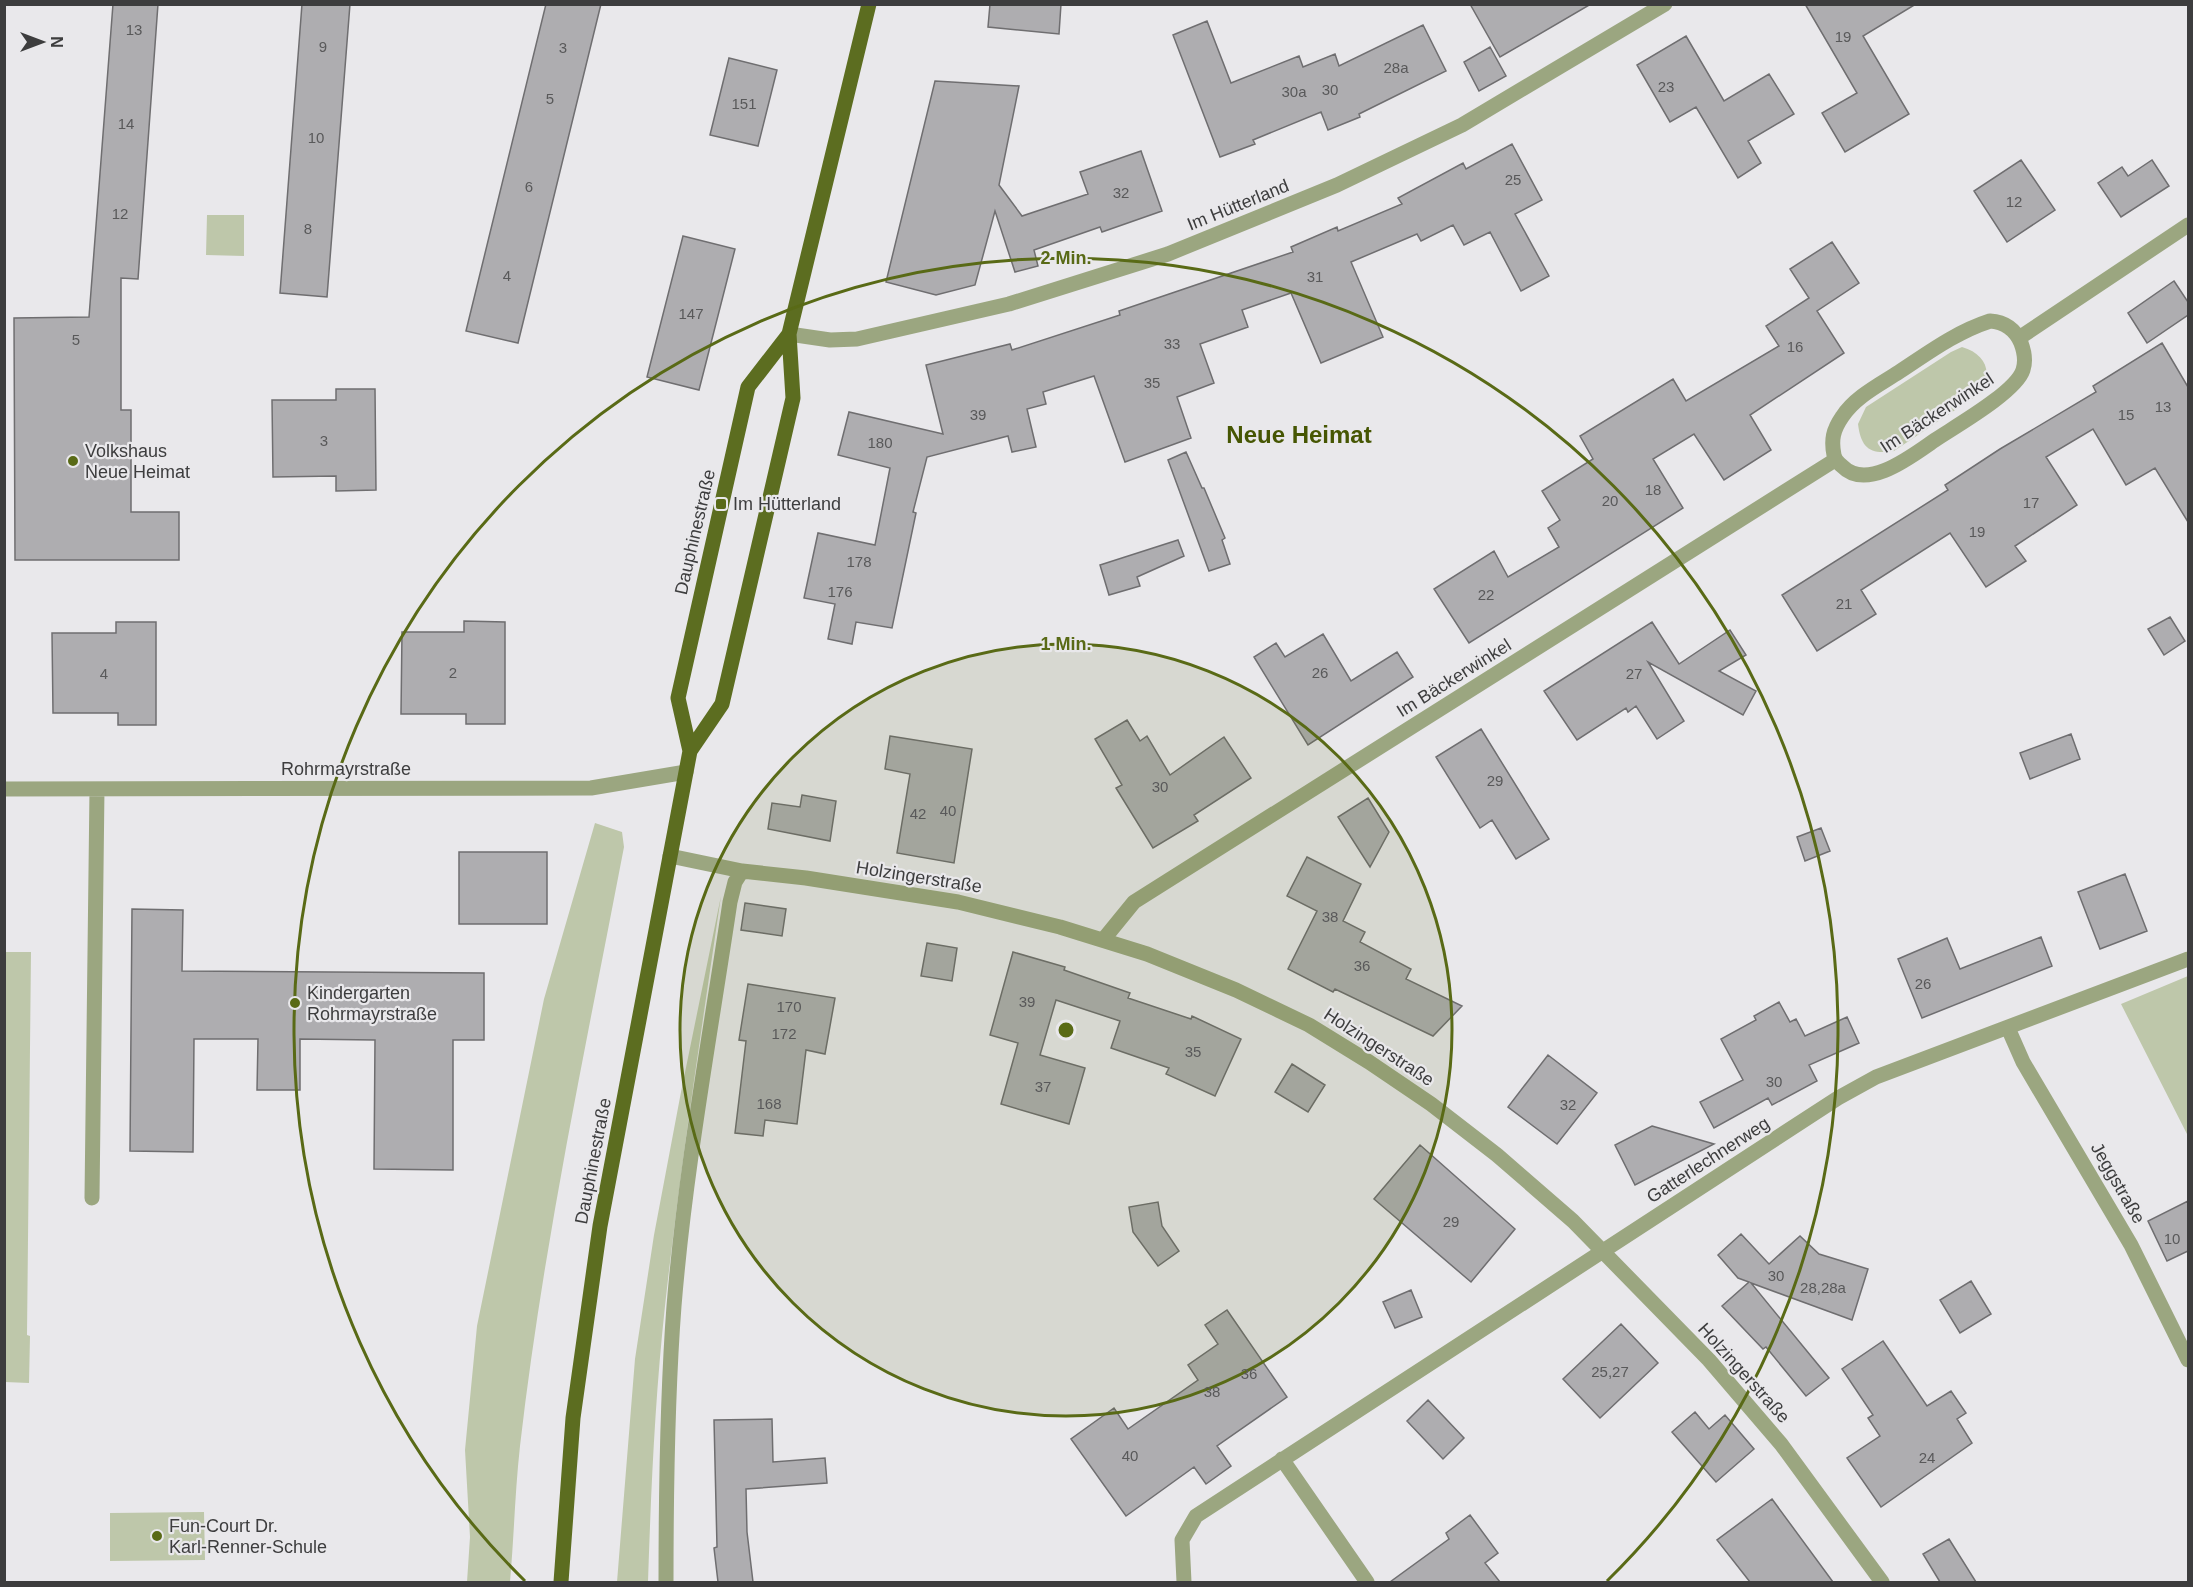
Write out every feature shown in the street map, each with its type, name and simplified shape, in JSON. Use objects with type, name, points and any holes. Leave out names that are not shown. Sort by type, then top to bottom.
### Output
[{"type":"main road","name":"Dauphinestraße","points":[[561,1582],[573,1418],[600,1226],[690,751],[722,704],[793,398],[789,334],[869,4]]},
{"type":"main road","name":"Dauphinestraße","points":[[690,751],[678,698],[748,387],[789,334]]},
{"type":"street","name":"Im Hütterland","points":[[789,334],[830,340],[856,339],[1020,301],[1168,254],[1337,185],[1462,125],[1665,4]]},
{"type":"street","points":[[1835,460],[1832,436],[1836,427],[1843,415],[1869,391],[1947,340],[1976,325],[1990,321],[1999,322],[2010,326],[2019,338],[2188,225]]},
{"type":"street","name":"Im Bäckerwinkel","points":[[1103,940],[1134,902],[1835,460],[1846,471],[1864,475],[1881,472],[1901,462],[2010,389],[2023,370],[2025,352],[2019,338]]},
{"type":"street","name":"Rohrmayrstraße","points":[[4,789],[591,788],[686,772]]},
{"type":"street","points":[[93,1198],[97,789]]},
{"type":"street","name":"Holzingerstraße","points":[[670,856],[742,871],[958,903],[1060,927],[1147,954],[1236,990],[1309,1025],[1431,1104],[1497,1155],[1573,1221],[1708,1360],[1781,1444],[1882,1582]]},
{"type":"street","points":[[666,1582],[666,1460],[674,1305],[692,1153],[727,925],[735,882],[742,871]]},
{"type":"street","name":"Gatterlechnerweg","points":[[1184,1582],[1182,1540],[1196,1516],[1838,1098],[1876,1077],[2188,959]]},
{"type":"street","name":"Jeggstraße","points":[[2008,1028],[2024,1062],[2131,1245],[2188,1360]]},
{"type":"street","points":[[1282,1459],[1367,1582]]},
{"type":"green space","points":[[207,215],[244,215],[244,256],[206,255]]},
{"type":"green space","points":[[1962,347],[1977,354],[1985,365],[1986,379],[1979,394],[1894,451],[1879,452],[1868,448],[1859,432],[1858,424],[1866,407]]},
{"type":"green space","points":[[595,823],[622,832],[624,847],[566,1146],[541,1296],[520,1446],[510,1582],[467,1582],[470,1537],[465,1450],[477,1326],[544,999]]},
{"type":"green space","points":[[721,896],[684,1152],[665,1306],[654,1444],[648,1582],[617,1582],[635,1359],[654,1235]]},
{"type":"green space","points":[[5,952],[31,952],[27,1335],[30,1336],[29,1383],[5,1382]]},
{"type":"green space","points":[[2188,976],[2188,1136],[2121,1004]]},
{"type":"green space","name":"Fun-Court Dr. Karl-Renner-Schule","points":[[204,1512],[205,1560],[110,1561],[110,1513]]},
{"type":"building","name":"Volkshaus Neue Heimat","points":[[113,4],[158,4],[138,279],[121,278],[121,410],[131,410],[131,512],[179,512],[179,560],[15,560],[14,318],[89,317]]},
{"type":"building","points":[[302,4],[350,4],[327,297],[280,293]]},
{"type":"building","points":[[546,4],[601,4],[518,343],[466,331]]},
{"type":"building","points":[[990,4],[1061,4],[1059,34],[988,27]]},
{"type":"building","points":[[1470,4],[1591,4],[1500,57]]},
{"type":"building","points":[[1805,4],[1916,4],[1863,36],[1909,114],[1845,152],[1822,113],[1857,93]]},
{"type":"building","points":[[1207,21],[1231,83],[1299,56],[1303,67],[1335,54],[1339,66],[1423,25],[1446,71],[1359,114],[1360,117],[1328,130],[1321,112],[1253,140],[1255,144],[1220,157],[1173,35]]},
{"type":"building","points":[[1686,36],[1724,101],[1769,74],[1794,114],[1748,141],[1761,163],[1738,178],[1696,107],[1670,122],[1637,65]]},
{"type":"building","points":[[1490,47],[1506,76],[1479,91],[1464,62]]},
{"type":"building","points":[[729,58],[777,70],[758,146],[710,135]]},
{"type":"building","points":[[935,81],[1019,86],[999,185],[1022,216],[1088,194],[1080,172],[1141,151],[1162,211],[1102,232],[1100,227],[1034,250],[1038,266],[1015,272],[995,211],[975,285],[936,295],[886,282]]},
{"type":"building","points":[[1512,144],[1542,200],[1515,214],[1549,276],[1521,291],[1490,232],[1464,245],[1453,225],[1421,241],[1417,234],[1351,262],[1383,337],[1321,363],[1291,293],[1242,310],[1248,327],[1200,344],[1214,383],[1177,397],[1191,438],[1125,462],[1094,376],[1043,392],[1046,404],[1027,409],[1036,447],[1012,452],[1008,436],[927,457],[913,512],[916,513],[892,628],[856,622],[852,644],[828,639],[835,604],[804,598],[818,533],[875,545],[890,468],[838,455],[849,412],[943,434],[926,365],[1010,344],[1012,350],[1120,315],[1119,311],[1293,252],[1291,247],[1337,227],[1338,231],[1402,204],[1398,198],[1463,163],[1466,169]]},
{"type":"building","points":[[2021,160],[2055,210],[2007,242],[1974,191]]},
{"type":"building","points":[[2152,160],[2169,186],[2121,217],[2098,183],[2122,167],[2128,176]]},
{"type":"building","points":[[683,236],[735,249],[699,390],[647,377]]},
{"type":"building","points":[[1832,242],[1859,283],[1817,311],[1844,353],[1750,415],[1771,450],[1724,480],[1694,434],[1653,459],[1683,508],[1469,643],[1434,589],[1494,551],[1508,577],[1559,547],[1548,528],[1560,520],[1542,491],[1593,459],[1580,436],[1673,379],[1686,401],[1779,346],[1766,326],[1809,298],[1790,269]]},
{"type":"building","points":[[2174,281],[2188,302],[2188,315],[2147,343],[2128,313]]},
{"type":"building","points":[[2162,343],[2188,387],[2188,522],[2155,468],[2126,485],[2093,429],[2046,457],[2077,505],[2015,546],[2026,561],[1986,587],[1950,533],[1861,590],[1876,614],[1817,651],[1782,595],[1948,490],[1945,485],[2000,449],[2096,392],[2093,386]]},
{"type":"building","points":[[336,389],[375,389],[376,490],[336,491],[336,476],[273,477],[272,400],[336,400]]},
{"type":"building","points":[[1186,452],[1225,538],[1222,540],[1230,564],[1209,571],[1168,460]]},
{"type":"building","points":[[1178,540],[1184,556],[1137,577],[1140,586],[1109,595],[1100,565]]},
{"type":"building","points":[[2170,617],[2185,641],[2164,655],[2148,629]]},
{"type":"building","points":[[464,621],[505,622],[505,724],[466,724],[466,714],[401,714],[402,632],[464,632]]},
{"type":"building","points":[[116,622],[156,622],[156,725],[118,725],[118,713],[53,713],[52,633],[116,633]]},
{"type":"building","points":[[1652,622],[1679,664],[1730,630],[1746,655],[1719,671],[1756,691],[1743,715],[1648,662],[1684,721],[1657,739],[1636,706],[1628,712],[1626,708],[1577,740],[1544,691]]},
{"type":"building","points":[[1323,634],[1351,681],[1397,652],[1413,677],[1308,745],[1254,657],[1276,643],[1285,657]]},
{"type":"building","points":[[1127,720],[1140,741],[1147,736],[1170,775],[1224,737],[1251,778],[1194,815],[1198,821],[1153,848],[1116,788],[1122,785],[1095,739]]},
{"type":"building","points":[[1481,729],[1549,839],[1516,859],[1492,820],[1480,828],[1436,757]]},
{"type":"building","points":[[2071,734],[2080,759],[2030,779],[2020,753]]},
{"type":"building","points":[[890,736],[972,749],[954,863],[897,853],[910,774],[885,769]]},
{"type":"building","points":[[802,795],[836,801],[830,841],[768,829],[772,803],[800,807]]},
{"type":"building","points":[[1368,798],[1389,832],[1370,867],[1338,817]]},
{"type":"building","points":[[1821,828],[1830,851],[1805,861],[1797,837]]},
{"type":"building","points":[[459,852],[547,852],[547,924],[459,924]]},
{"type":"building","points":[[1307,857],[1361,884],[1343,921],[1365,932],[1360,942],[1411,969],[1406,979],[1462,1006],[1433,1036],[1335,989],[1333,992],[1288,969],[1317,911],[1287,896]]},
{"type":"building","points":[[2125,874],[2147,931],[2100,949],[2078,892]]},
{"type":"building","points":[[745,903],[786,909],[782,936],[741,930]]},
{"type":"building","points":[[132,909],[183,910],[182,971],[484,973],[484,1040],[453,1040],[453,1170],[374,1169],[375,1040],[300,1039],[300,1090],[257,1090],[258,1039],[194,1039],[193,1152],[130,1151]]},
{"type":"building","points":[[2041,937],[2052,966],[1922,1018],[1898,959],[1947,938],[1960,969]]},
{"type":"building","points":[[927,943],[957,948],[952,981],[921,976]]},
{"type":"building","points":[[1013,952],[1065,967],[1064,970],[1130,993],[1128,998],[1191,1019],[1192,1016],[1241,1039],[1215,1096],[1166,1074],[1169,1068],[1111,1048],[1120,1021],[1056,1000],[1040,1055],[1085,1068],[1069,1124],[1001,1104],[1018,1043],[990,1035]]},
{"type":"building","points":[[748,984],[835,998],[825,1054],[806,1050],[797,1124],[765,1120],[763,1136],[735,1133],[746,1041],[739,1040]]},
{"type":"building","points":[[1779,1002],[1790,1022],[1796,1019],[1805,1036],[1847,1017],[1859,1043],[1809,1065],[1817,1081],[1772,1105],[1768,1098],[1714,1128],[1700,1102],[1743,1080],[1721,1039],[1756,1020],[1754,1016]]},
{"type":"building","points":[[1548,1055],[1597,1093],[1557,1144],[1508,1107]]},
{"type":"building","points":[[1292,1064],[1325,1085],[1308,1112],[1275,1092]]},
{"type":"building","points":[[1652,1126],[1714,1144],[1635,1185],[1615,1145]]},
{"type":"building","points":[[1420,1145],[1515,1229],[1471,1282],[1374,1199]]},
{"type":"building","points":[[2188,1201],[2188,1251],[2167,1261],[2148,1221]]},
{"type":"building","points":[[1158,1202],[1162,1226],[1179,1251],[1158,1266],[1133,1232],[1129,1207]]},
{"type":"building","points":[[1741,1234],[1769,1264],[1800,1236],[1819,1254],[1868,1269],[1852,1320],[1751,1283],[1829,1378],[1806,1396],[1766,1347],[1763,1349],[1722,1306],[1749,1282],[1738,1278],[1718,1255]]},
{"type":"building","points":[[1971,1281],[1991,1314],[1960,1333],[1940,1300]]},
{"type":"building","points":[[1411,1290],[1422,1317],[1395,1328],[1383,1302]]},
{"type":"building","points":[[1227,1310],[1287,1397],[1217,1446],[1231,1466],[1206,1484],[1194,1467],[1126,1516],[1071,1439],[1114,1408],[1128,1429],[1198,1380],[1188,1365],[1218,1344],[1205,1325]]},
{"type":"building","points":[[1621,1324],[1658,1363],[1600,1418],[1563,1379]]},
{"type":"building","points":[[1883,1341],[1927,1406],[1951,1391],[1966,1413],[1957,1419],[1972,1443],[1881,1507],[1847,1458],[1880,1436],[1868,1418],[1873,1415],[1842,1369]]},
{"type":"building","points":[[1428,1400],[1464,1438],[1443,1459],[1407,1421]]},
{"type":"building","points":[[1695,1412],[1709,1429],[1725,1415],[1754,1449],[1716,1482],[1672,1432]]},
{"type":"building","points":[[772,1419],[773,1462],[825,1458],[827,1483],[746,1489],[747,1532],[753,1582],[718,1582],[714,1548],[717,1547],[714,1420]]},
{"type":"building","points":[[1772,1499],[1833,1582],[1750,1582],[1717,1540]]},
{"type":"building","points":[[1470,1515],[1498,1553],[1485,1563],[1500,1582],[1390,1582],[1449,1539],[1446,1533]]},
{"type":"building","points":[[1949,1539],[1976,1582],[1940,1582],[1923,1554]]},
{"type":"place","name":"Volkshaus Neue Heimat","points":[[73,461]]},
{"type":"place","name":"Im Hütterland","points":[[721,504]]},
{"type":"place","name":"Kindergarten Rohrmayrstraße","points":[[295,1003]]},
{"type":"place","name":"Fun-Court Dr. Karl-Renner-Schule","points":[[157,1536]]},
{"type":"district","name":"Neue Heimat","points":[[1299,434]]}]
